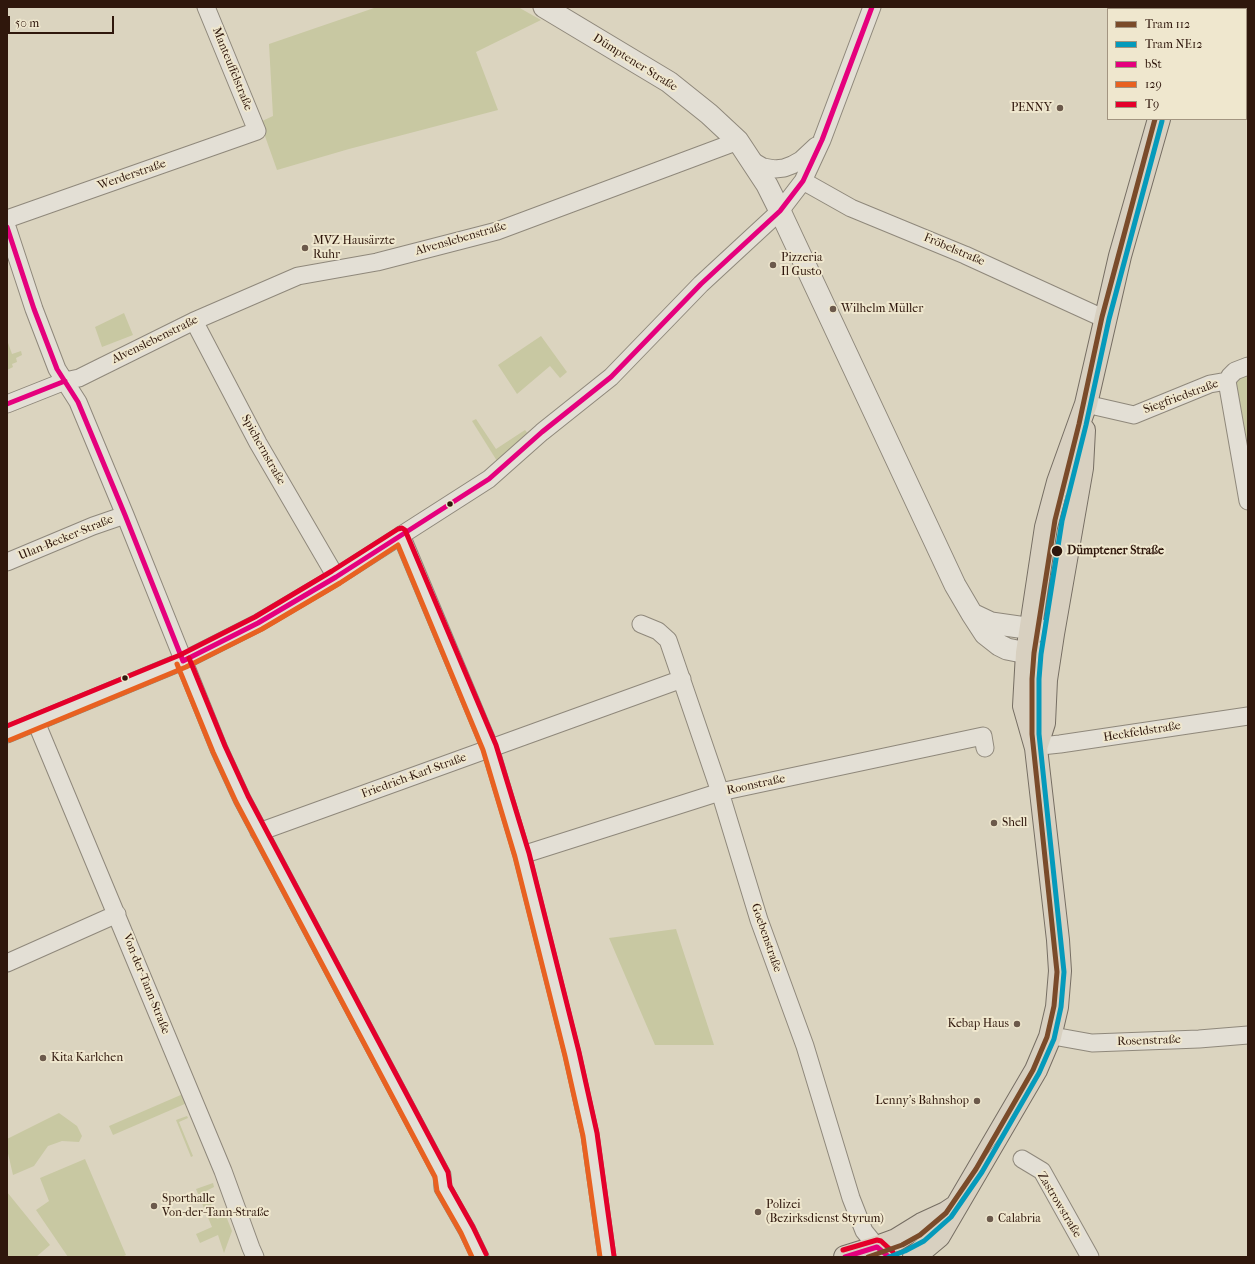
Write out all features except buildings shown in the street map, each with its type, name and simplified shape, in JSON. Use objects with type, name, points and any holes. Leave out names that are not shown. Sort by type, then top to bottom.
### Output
[{"type":"main road","points":[[914,1257],[939,1236],[1036,1070],[1050,1037],[1057,1007],[1060,971],[1036,748],[1024,706],[1027,653],[1046,527],[1058,482],[1086,404],[1120,256],[1159,120]]},
{"type":"main road","points":[[1036,748],[1044,723],[1045,689],[1051,643],[1082,468],[1086,404]]},
{"type":"main road","points":[[845,1257],[883,1252],[896,1240],[922,1224],[946,1213],[955,1207]]},
{"type":"street","name":"Manteuffelstraße","points":[[206,7],[257,131]]},
{"type":"street","name":"Dümptener Straße","points":[[544,7],[670,82],[709,114],[738,141],[752,160],[780,211],[955,585],[972,614],[985,634],[1006,649],[1027,653],[1051,643]]},
{"type":"street","points":[[7,734],[183,661],[258,623],[336,577],[489,479],[542,432],[611,377],[701,284],[780,211],[803,181],[822,140],[872,7]]},
{"type":"street","name":"Werderstraße","points":[[7,219],[257,131]]},
{"type":"street","points":[[752,160],[763,167],[775,170],[784,168],[801,160],[822,140]]},
{"type":"street","name":"Alvenslebenstraße","points":[[7,404],[65,381],[79,378],[194,321],[298,276],[377,262],[497,230],[738,141]]},
{"type":"street","name":"Fröbelstraße","points":[[803,181],[851,208],[965,255],[1105,319]]},
{"type":"street","points":[[7,227],[34,309],[57,369],[78,402],[219,749],[259,832],[442,1175],[443,1188],[467,1230],[480,1257]]},
{"type":"street","name":"Spichernstraße","points":[[194,321],[258,443],[336,577]]},
{"type":"street","name":"Siegfriedstraße","points":[[1086,404],[1134,415],[1210,384],[1227,381],[1235,371],[1248,366]]},
{"type":"street","points":[[1227,381],[1248,500]]},
{"type":"street","name":"Ulan-Becker-Straße","points":[[7,562],[93,526],[125,515]]},
{"type":"street","points":[[401,535],[490,748],[522,855],[572,1054],[590,1135],[607,1257]]},
{"type":"street","points":[[972,614],[991,623],[1048,631],[1051,643]]},
{"type":"street","name":"Goebenstraße","points":[[641,624],[658,631],[668,640],[720,792],[759,920],[804,1046],[835,1144],[850,1198],[864,1231],[883,1252]]},
{"type":"street","name":"Friedrich-Karl-Straße","points":[[259,832],[682,679]]},
{"type":"street","name":"Heckfeldstraße","points":[[1036,748],[1041,746],[1248,716]]},
{"type":"street","name":"Von-der-Tann-Straße","points":[[36,722],[223,1171],[251,1254]]},
{"type":"street","name":"Roonstraße","points":[[522,855],[720,792],[983,736],[985,748]]},
{"type":"street","points":[[7,963],[117,914]]},
{"type":"street","name":"Rosenstraße","points":[[1050,1037],[1053,1036],[1092,1043],[1248,1035]]},
{"type":"street","name":"Zastrowstraße","points":[[1022,1159],[1042,1171],[1090,1257]]},
{"type":"green space","points":[[377,7],[518,7],[541,20],[476,52],[498,110],[349,149],[277,170],[260,122],[273,116],[269,44]]},
{"type":"green space","points":[[124,313],[133,335],[102,347],[95,327]]},
{"type":"green space","points":[[541,336],[567,372],[560,378],[550,366],[517,394],[498,365]]},
{"type":"green space","points":[[7,340],[12,354],[21,351],[22,355],[16,358],[17,362],[12,364],[13,367],[7,370]]},
{"type":"green space","points":[[1248,371],[1248,472],[1233,379]]},
{"type":"green space","points":[[476,419],[496,449],[525,430],[530,436],[497,461],[472,421]]},
{"type":"green space","points":[[676,929],[714,1045],[655,1045],[609,938]]},
{"type":"green space","points":[[183,1094],[187,1103],[113,1135],[109,1126]]},
{"type":"green space","points":[[59,1113],[77,1126],[82,1136],[79,1142],[62,1141],[48,1146],[34,1166],[13,1175],[7,1149],[7,1139]]},
{"type":"green space","points":[[187,1116],[188,1118],[179,1122],[193,1156],[191,1157],[176,1120]]},
{"type":"green space","points":[[85,1159],[126,1255],[122,1257],[68,1257],[36,1210],[49,1201],[40,1178]]},
{"type":"green space","points":[[213,1183],[214,1187],[206,1191],[217,1219],[226,1216],[232,1231],[224,1253],[218,1235],[200,1243],[196,1234],[212,1227],[196,1189]]},
{"type":"green space","points":[[7,1192],[50,1245],[36,1257],[7,1257]]},
{"type":"tram line","name":"112","points":[[868,1257],[902,1245],[920,1235],[946,1213],[976,1169],[1021,1091],[1033,1070],[1047,1037],[1054,1006],[1057,972],[1032,734],[1032,679],[1034,653],[1055,520],[1079,424],[1102,317],[1155,120]]},
{"type":"tram line","name":"NE12","points":[[889,1257],[924,1241],[951,1217],[982,1172],[1039,1073],[1054,1039],[1061,1007],[1064,972],[1039,734],[1039,679],[1041,654],[1062,521],[1086,425],[1109,319],[1162,121]]},
{"type":"tram line","points":[[976,1169],[1001,1136]]},
{"type":"transit line","name":"bSt","points":[[183,661],[258,623],[336,577],[489,479],[542,432],[611,377],[701,284],[780,211],[803,181],[822,140],[872,7]]},
{"type":"transit line","name":"bSt","points":[[7,227],[34,309],[57,369],[78,402],[183,661]]},
{"type":"transit line","name":"bSt","points":[[7,404],[65,381]]},
{"type":"transit line","name":"T9","points":[[7,726],[180,655],[255,617],[398,529],[402,528],[405,530],[496,745],[529,853],[579,1052],[597,1133],[614,1256]]},
{"type":"transit line","name":"129","points":[[10,740],[186,667],[262,629],[340,583],[398,545],[483,750],[515,857],[565,1056],[583,1136],[600,1257]]},
{"type":"transit line","name":"T9","points":[[189,658],[225,746],[248,796],[448,1172],[450,1186],[486,1254]]},
{"type":"transit line","name":"129","points":[[177,664],[213,752],[236,802],[435,1177],[437,1191],[461,1233],[472,1257]]},
{"type":"transit line","name":"T9","points":[[843,1250],[877,1240],[881,1241],[893,1252]]},
{"type":"transit line","name":"bSt","points":[[845,1257],[877,1247],[889,1257]]},
{"type":"place","name":"PENNY","points":[[1060,108]]},
{"type":"place","name":"MVZ Hausärzte Ruhr","points":[[305,248]]},
{"type":"place","name":"Pizzeria Il Gusto","points":[[773,265]]},
{"type":"place","name":"Wilhelm Müller","points":[[833,309]]},
{"type":"place","name":"Dümptener Straße","points":[[1057,551]]},
{"type":"place","name":"Shell","points":[[994,823]]},
{"type":"place","name":"Kebap Haus","points":[[1017,1024]]},
{"type":"place","name":"Kita Karlchen","points":[[43,1058]]},
{"type":"place","name":"Lenny's Bahnshop","points":[[977,1101]]},
{"type":"place","name":"Sporthalle Von-der-Tann-Straße","points":[[154,1206]]},
{"type":"place","name":"Polizei (Bezirksdienst Styrum)","points":[[758,1212]]},
{"type":"place","name":"Calabria","points":[[990,1219]]}]
